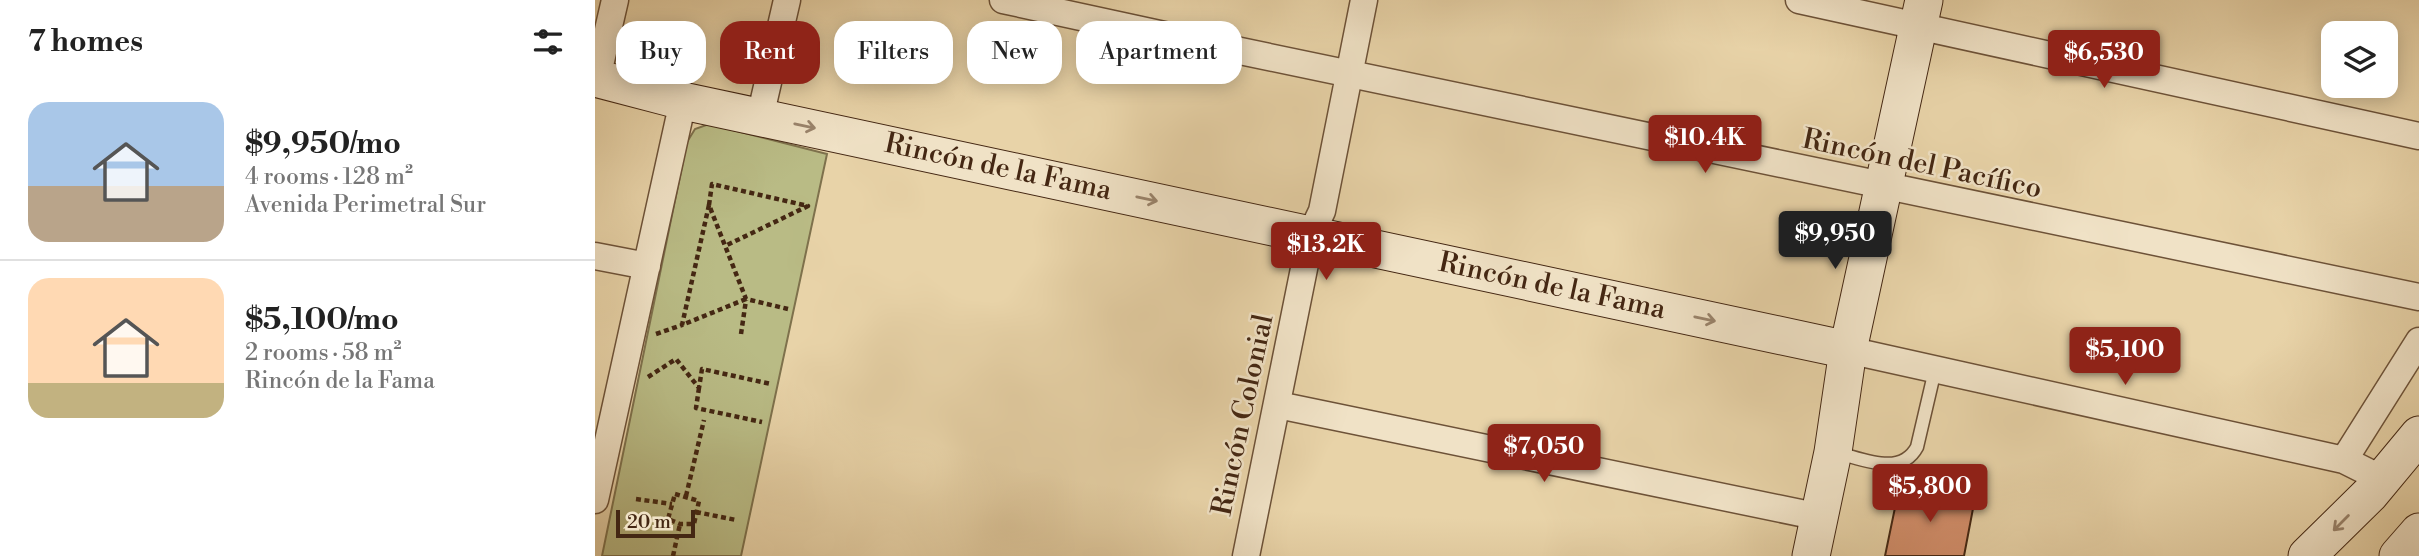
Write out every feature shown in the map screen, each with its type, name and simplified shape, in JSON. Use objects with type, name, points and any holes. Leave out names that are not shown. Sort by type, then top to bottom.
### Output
[{"type":"street","points":[[596,78],[615,0]]},
{"type":"street","points":[[760,117],[786,0]]},
{"type":"street","name":"Rincón del Pacífico","points":[[1003,0],[1348,76],[2419,297]]},
{"type":"street","name":"Rincón Colonial","points":[[1246,556],[1311,234],[1322,211],[1364,0]]},
{"type":"street","points":[[1799,0],[1921,12],[2419,136]]},
{"type":"street","points":[[1811,556],[1833,452],[1848,350],[1921,12]]},
{"type":"street","name":"Rincón de la Fama","points":[[596,78],[683,101],[1848,350],[2344,460],[2382,479]]},
{"type":"street","points":[[595,500],[602,432],[647,266],[683,101]]},
{"type":"street","points":[[595,256],[647,266]]},
{"type":"street","points":[[2344,460],[2419,341]]},
{"type":"street","points":[[1278,405],[1820,517]]},
{"type":"street","points":[[2307,556],[2341,524],[2419,435]]},
{"type":"street","points":[[2398,556],[2419,532]]},
{"type":"lane","points":[[1833,452],[1889,465],[1905,461],[1913,455],[1935,370]]},
{"type":"path","points":[[682,325],[712,184],[808,206],[726,246]]},
{"type":"path","points":[[709,205],[746,299],[741,334]]},
{"type":"path","points":[[655,334],[746,299],[788,309]]},
{"type":"path","points":[[647,378],[676,359],[699,388]]},
{"type":"path","points":[[762,422],[697,408],[702,369],[771,384]]},
{"type":"path","points":[[686,496],[704,420]]},
{"type":"path","points":[[675,494],[699,501],[694,524],[680,524],[668,519],[672,504],[675,494]]},
{"type":"path","points":[[636,499],[672,504]]},
{"type":"path","points":[[696,512],[736,520]]},
{"type":"path","points":[[673,556],[680,524]]},
{"type":"green space","points":[[709,124],[827,154],[741,556],[602,556],[687,142],[695,129]]},
{"type":"building","points":[[1915,485],[1975,498],[1964,556],[1885,556],[1897,498]]}]
